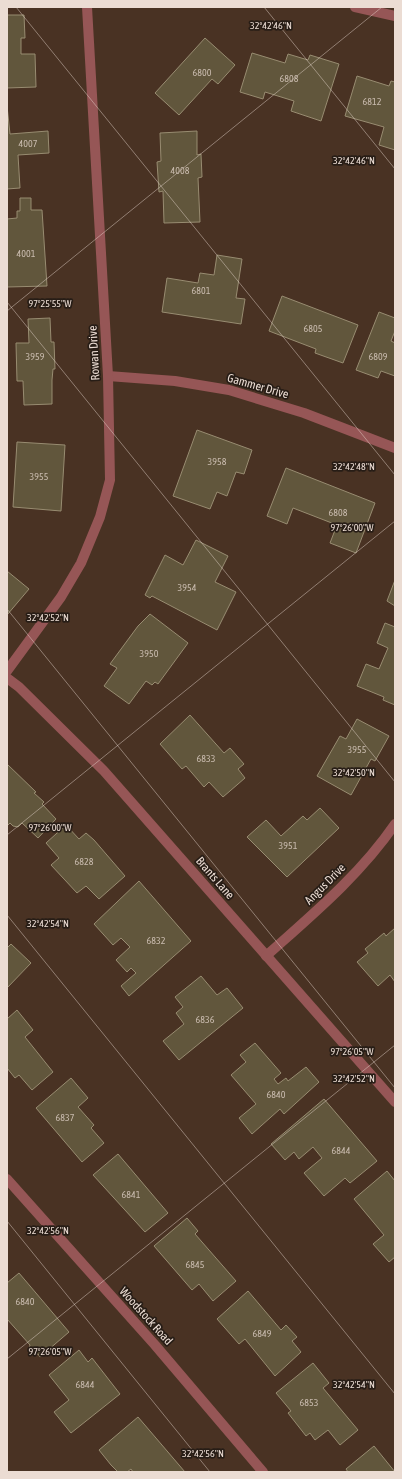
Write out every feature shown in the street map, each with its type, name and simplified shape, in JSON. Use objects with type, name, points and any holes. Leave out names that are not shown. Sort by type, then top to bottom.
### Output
[{"type":"street","name":"Rowan Drive","points":[[7,670],[61,597],[81,563],[100,517],[110,480],[108,376],[88,7]]},
{"type":"street","points":[[355,7],[395,16]]},
{"type":"street","name":"Gammer Drive","points":[[108,376],[175,381],[229,390],[304,413],[395,448]]},
{"type":"street","name":"Brants Lane","points":[[7,678],[19,687],[104,771],[395,1102]]},
{"type":"street","name":"Angus Drive","points":[[266,956],[338,891],[380,845],[395,824]]},
{"type":"street","name":"Woodstock Road","points":[[7,1179],[155,1345],[264,1472]]},
{"type":"building","points":[[7,15],[24,15],[25,38],[21,38],[21,54],[35,54],[36,87],[7,88]]},
{"type":"building","points":[[205,38],[235,65],[218,84],[212,79],[179,115],[155,93]]},
{"type":"building","points":[[252,53],[285,63],[288,54],[308,60],[310,55],[339,64],[321,121],[291,111],[294,101],[265,92],[263,99],[240,92]]},
{"type":"building","points":[[357,76],[389,86],[391,81],[395,82],[395,150],[379,145],[384,127],[345,116]]},
{"type":"building","points":[[7,106],[10,134],[48,131],[49,153],[18,155],[20,188],[7,189]]},
{"type":"building","points":[[197,131],[197,155],[201,154],[202,177],[198,178],[200,222],[164,223],[163,191],[159,192],[157,162],[161,161],[160,133]]},
{"type":"building","points":[[20,198],[31,198],[31,210],[42,210],[47,286],[7,287],[7,219],[17,218],[17,211],[20,211]]},
{"type":"building","points":[[217,255],[242,259],[236,298],[245,299],[241,324],[162,312],[167,278],[198,283],[200,273],[214,275]]},
{"type":"building","points":[[282,296],[358,325],[343,363],[315,353],[316,349],[269,331]]},
{"type":"building","points":[[379,312],[395,318],[395,331],[391,341],[395,343],[395,376],[381,371],[378,378],[356,370]]},
{"type":"building","points":[[50,318],[51,342],[54,342],[55,369],[53,369],[52,380],[52,404],[24,405],[23,381],[17,381],[16,343],[29,343],[28,319]]},
{"type":"building","points":[[197,430],[252,450],[244,474],[236,472],[227,496],[217,492],[210,509],[173,496]]},
{"type":"building","points":[[17,442],[65,445],[61,511],[13,507]]},
{"type":"building","points":[[286,468],[375,503],[356,553],[330,543],[337,525],[293,508],[287,524],[267,516]]},
{"type":"building","points":[[196,540],[228,556],[215,582],[236,592],[217,630],[152,596],[150,598],[145,595],[165,555],[183,565]]},
{"type":"building","points":[[7,571],[29,589],[7,615]]},
{"type":"building","points":[[395,580],[395,606],[387,601]]},
{"type":"building","points":[[150,614],[188,643],[158,684],[155,682],[152,685],[146,681],[129,704],[104,686],[117,668],[110,664],[138,626]]},
{"type":"building","points":[[385,623],[395,627],[395,705],[383,700],[384,697],[357,686],[366,664],[379,669],[388,648],[377,643]]},
{"type":"building","points":[[190,715],[224,753],[230,748],[244,764],[238,769],[245,778],[223,797],[209,782],[204,787],[186,766],[182,769],[160,744]]},
{"type":"building","points":[[357,719],[389,736],[375,761],[371,759],[351,795],[317,776],[340,736],[346,739]]},
{"type":"building","points":[[7,764],[36,792],[34,793],[44,802],[42,804],[56,819],[38,838],[22,823],[18,827],[13,826],[10,823],[7,826]]},
{"type":"building","points":[[320,808],[339,828],[287,877],[247,837],[266,820],[281,836],[303,816],[307,820]]},
{"type":"building","points":[[66,825],[79,839],[86,833],[94,840],[125,876],[99,899],[86,886],[77,893],[51,865],[59,858],[46,843]]},
{"type":"building","points":[[139,881],[191,941],[129,996],[121,986],[136,973],[131,968],[127,972],[116,960],[130,947],[121,938],[113,945],[94,924]]},
{"type":"building","points":[[395,928],[395,982],[390,975],[378,986],[357,962],[368,953],[365,949],[384,933],[386,936]]},
{"type":"building","points":[[11,944],[31,963],[7,988],[7,948]]},
{"type":"building","points":[[201,976],[217,995],[227,988],[243,1008],[179,1060],[163,1041],[184,1024],[176,1013],[183,1007],[175,997]]},
{"type":"building","points":[[17,1010],[33,1030],[25,1037],[53,1072],[32,1090],[19,1075],[15,1078],[7,1068],[7,1019]]},
{"type":"building","points":[[255,1043],[281,1073],[274,1079],[278,1084],[286,1078],[288,1081],[306,1067],[319,1082],[284,1114],[280,1109],[252,1134],[239,1118],[256,1104],[231,1075],[246,1062],[240,1055]]},
{"type":"building","points":[[71,1078],[88,1098],[78,1107],[94,1125],[91,1128],[104,1143],[82,1162],[36,1108]]},
{"type":"building","points":[[324,1099],[377,1161],[350,1183],[345,1178],[324,1196],[304,1173],[322,1158],[313,1147],[299,1159],[294,1152],[285,1160],[271,1144]]},
{"type":"building","points":[[118,1154],[168,1213],[145,1232],[93,1175]]},
{"type":"building","points":[[387,1171],[395,1181],[395,1257],[389,1262],[373,1244],[384,1235],[354,1199]]},
{"type":"building","points":[[187,1218],[198,1231],[195,1234],[236,1281],[213,1301],[199,1284],[192,1290],[154,1246]]},
{"type":"building","points":[[19,1273],[69,1332],[40,1357],[38,1354],[34,1355],[29,1349],[30,1345],[7,1319],[7,1283]]},
{"type":"building","points":[[248,1291],[281,1330],[286,1325],[297,1337],[292,1341],[301,1352],[275,1376],[245,1339],[239,1344],[217,1319]]},
{"type":"building","points":[[79,1350],[88,1362],[92,1358],[120,1394],[71,1433],[54,1412],[69,1400],[49,1375]]},
{"type":"building","points":[[313,1363],[329,1383],[323,1388],[358,1430],[340,1445],[328,1430],[315,1440],[310,1433],[306,1436],[288,1413],[291,1411],[276,1393]]},
{"type":"building","points":[[138,1417],[185,1472],[133,1472],[131,1469],[127,1472],[118,1472],[111,1465],[99,1450]]},
{"type":"building","points":[[374,1446],[395,1472],[348,1472],[346,1469]]}]
